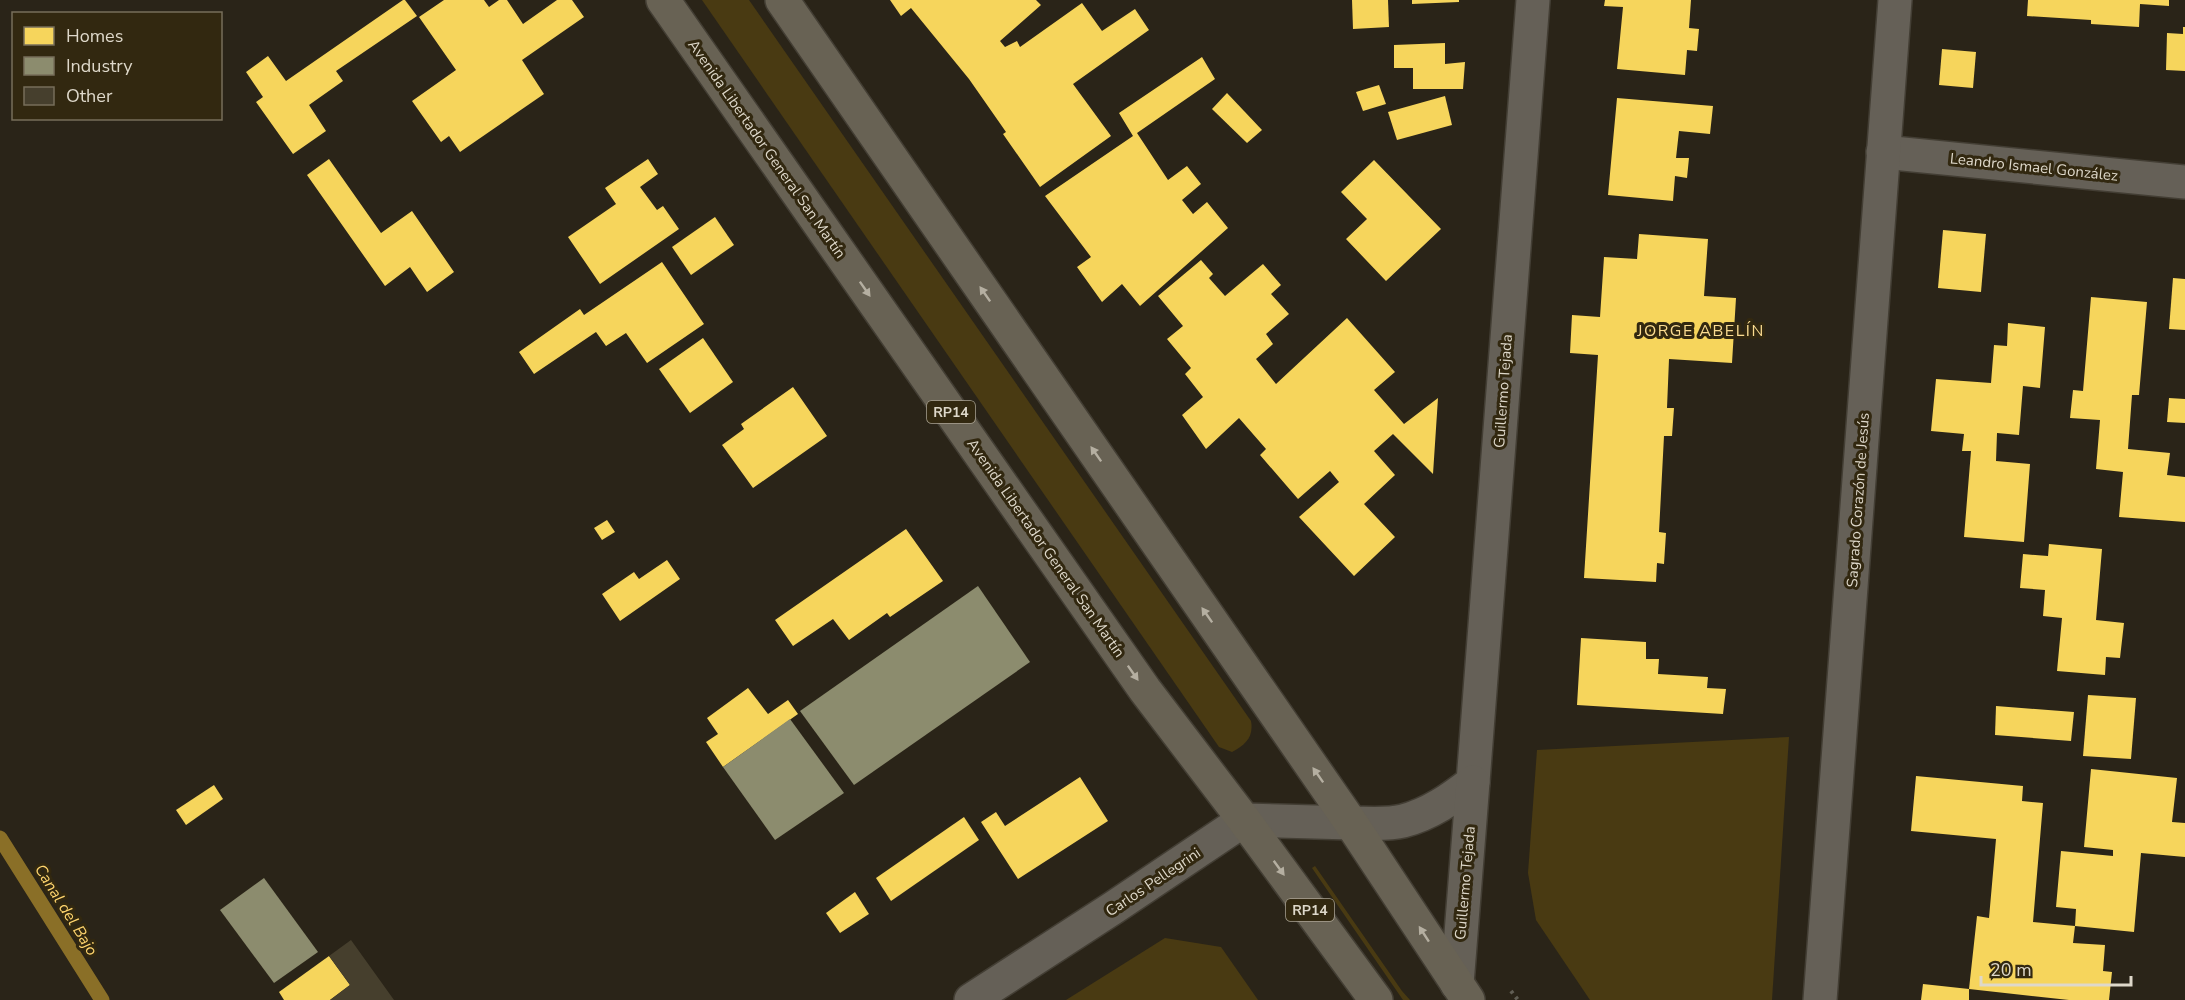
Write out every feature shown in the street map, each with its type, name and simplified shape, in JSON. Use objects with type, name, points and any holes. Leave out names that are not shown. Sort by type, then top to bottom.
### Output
[{"type":"main road","name":"Avenida Libertador General San Martín","points":[[663,0],[1145,690],[1376,1000]]},
{"type":"main road","points":[[782,0],[1351,824],[1462,992]]},
{"type":"street","name":"Guillermo Tejada","points":[[1462,992],[1473,782],[1533,0]]},
{"type":"street","name":"Sagrado Corazón de Jesús","points":[[1821,1000],[1895,0]]},
{"type":"street","name":"Leandro Ismael González","points":[[1883,152],[2185,182]]},
{"type":"street","points":[[1244,820],[1351,824],[1401,822],[1449,801],[1473,782]]},
{"type":"street","name":"Carlos Pellegrini","points":[[971,1000],[1122,903],[1244,820]]},
{"type":"shaded area","points":[[702,0],[749,0],[1251,721],[1250,736],[1241,746],[1232,752],[1219,747]]},
{"type":"shaded area","points":[[1789,737],[1772,1000],[1590,1000],[1536,920],[1528,873],[1537,750]]},
{"type":"shaded area","points":[[1315,866],[1410,1000],[1403,1000],[1312,868]]},
{"type":"shaded area","points":[[1165,938],[1221,947],[1258,1000],[1066,1000]]},
{"type":"building: Homes","points":[[403,0],[417,16],[336,71],[343,81],[309,105],[326,131],[293,154],[256,102],[263,97],[246,72],[268,56],[286,81]]},
{"type":"building: Homes","points":[[444,0],[484,0],[489,7],[499,0],[507,0],[523,24],[557,0],[572,0],[584,17],[522,60],[544,94],[460,152],[449,136],[441,142],[412,101],[456,70],[419,17]]},
{"type":"building: Homes","points":[[890,0],[1036,0],[1041,5],[1000,41],[1005,47],[1017,41],[1020,47],[1082,3],[1102,31],[1135,9],[1149,30],[1073,84],[1111,136],[1040,187],[1003,134],[1006,132],[969,79],[911,8],[901,16]]},
{"type":"building: Homes","points":[[1352,0],[1388,0],[1389,27],[1353,29]]},
{"type":"building: Homes","points":[[1412,0],[1459,0],[1459,2],[1412,4]]},
{"type":"building: Homes","points":[[1605,0],[1691,0],[1689,28],[1699,29],[1697,51],[1687,50],[1685,75],[1617,69],[1623,7],[1604,6]]},
{"type":"building: Homes","points":[[2028,0],[2169,0],[2169,6],[2140,4],[2139,27],[2091,24],[2091,20],[2027,16]]},
{"type":"building: Homes","points":[[2183,27],[2185,27],[2185,71],[2166,70],[2167,33],[2183,34]]},
{"type":"building: Homes","points":[[1445,43],[1445,64],[1465,62],[1463,89],[1413,89],[1413,68],[1394,68],[1394,45]]},
{"type":"building: Homes","points":[[1942,49],[1976,52],[1973,88],[1939,85]]},
{"type":"building: Homes","points":[[1202,57],[1215,79],[1137,133],[1168,180],[1187,166],[1201,184],[1182,200],[1193,214],[1207,202],[1228,228],[1140,306],[1122,284],[1102,302],[1077,267],[1091,257],[1045,196],[1133,136],[1119,113]]},
{"type":"building: Homes","points":[[1379,85],[1386,104],[1363,111],[1356,92]]},
{"type":"building: Homes","points":[[1227,93],[1262,130],[1247,143],[1212,109]]},
{"type":"building: Homes","points":[[1445,96],[1452,125],[1397,140],[1388,112]]},
{"type":"building: Homes","points":[[1617,98],[1713,106],[1710,134],[1679,131],[1676,158],[1689,158],[1687,178],[1675,176],[1673,201],[1608,195]]},
{"type":"building: Homes","points":[[329,159],[381,233],[412,211],[454,272],[427,292],[410,267],[385,286],[307,175]]},
{"type":"building: Homes","points":[[648,159],[658,174],[640,187],[657,210],[663,206],[679,229],[600,284],[568,237],[616,204],[605,188]]},
{"type":"building: Homes","points":[[1374,160],[1441,229],[1386,281],[1346,239],[1367,219],[1341,192]]},
{"type":"building: Homes","points":[[715,217],[734,245],[691,275],[672,247]]},
{"type":"building: Homes","points":[[1943,230],[1986,234],[1981,292],[1938,288]]},
{"type":"building: Homes","points":[[1639,234],[1708,239],[1704,296],[1736,298],[1732,363],[1669,359],[1667,408],[1674,408],[1672,436],[1664,436],[1659,532],[1666,533],[1664,564],[1657,563],[1656,582],[1584,578],[1598,355],[1570,353],[1572,315],[1600,317],[1604,257],[1637,259]]},
{"type":"building: Homes","points":[[1201,260],[1213,274],[1209,278],[1225,296],[1263,264],[1281,285],[1271,294],[1289,314],[1266,334],[1273,344],[1256,359],[1276,384],[1347,318],[1395,372],[1374,390],[1404,424],[1438,398],[1433,474],[1393,434],[1374,451],[1395,475],[1364,504],[1395,537],[1354,576],[1299,517],[1339,482],[1330,471],[1298,499],[1260,455],[1266,449],[1239,418],[1206,449],[1182,415],[1203,397],[1185,374],[1191,368],[1167,339],[1183,326],[1158,296]]},
{"type":"building: Homes","points":[[662,262],[704,324],[647,363],[626,333],[606,346],[596,332],[534,374],[519,352],[580,309],[584,315]]},
{"type":"building: Homes","points":[[2173,278],[2185,279],[2185,330],[2169,329]]},
{"type":"building: Homes","points":[[2091,297],[2147,302],[2139,395],[2132,395],[2128,449],[2170,453],[2167,475],[2185,477],[2185,522],[2119,517],[2123,472],[2096,469],[2100,420],[2070,418],[2073,390],[2083,391]]},
{"type":"building: Homes","points":[[2008,323],[2045,327],[2040,388],[2023,386],[2019,435],[1997,433],[1996,461],[2030,464],[2024,542],[1964,537],[1971,451],[1962,451],[1964,434],[1931,431],[1936,379],[1991,383],[1994,345],[2007,346]]},
{"type":"building: Homes","points":[[703,338],[733,382],[690,413],[659,369]]},
{"type":"building: Homes","points":[[793,387],[827,436],[753,488],[722,445],[744,429],[741,424]]},
{"type":"building: Homes","points":[[2169,398],[2185,399],[2185,423],[2167,422]]},
{"type":"building: Homes","points":[[607,520],[615,532],[602,540],[594,528]]},
{"type":"building: Homes","points":[[906,529],[943,581],[890,617],[887,613],[849,640],[833,619],[793,646],[775,620]]},
{"type":"building: Homes","points":[[2049,544],[2102,549],[2096,620],[2124,623],[2120,658],[2106,657],[2105,675],[2057,671],[2062,618],[2043,616],[2045,590],[2020,588],[2023,554],[2048,556]]},
{"type":"building: Homes","points":[[667,560],[680,579],[620,621],[602,594],[634,572],[639,579]]},
{"type":"building: Homes","points":[[1581,638],[1646,642],[1646,659],[1659,659],[1658,674],[1708,677],[1707,688],[1726,689],[1723,714],[1577,705]]},
{"type":"building: Homes","points":[[748,688],[768,714],[788,700],[798,714],[723,767],[706,742],[718,734],[707,718]]},
{"type":"building: Homes","points":[[2088,695],[2136,698],[2131,759],[2083,756]]},
{"type":"building: Homes","points":[[1996,706],[2074,712],[2071,741],[1995,735]]},
{"type":"building: Homes","points":[[2091,769],[2177,778],[2172,822],[2185,823],[2185,857],[2141,853],[2134,932],[2075,926],[2076,909],[2056,907],[2061,851],[2113,856],[2113,850],[2084,847]]},
{"type":"building: Homes","points":[[1916,776],[2023,786],[2022,801],[2043,803],[2033,922],[2075,926],[2073,943],[2105,945],[2103,971],[2112,972],[2109,1000],[2069,1000],[1969,989],[1977,916],[1989,918],[1996,839],[1911,831]]},
{"type":"building: Homes","points":[[1080,777],[1108,821],[1018,879],[981,822],[996,812],[1005,826]]},
{"type":"building: Homes","points":[[214,785],[223,799],[186,825],[176,810]]},
{"type":"building: Homes","points":[[964,817],[979,840],[891,901],[876,878]]},
{"type":"building: Homes","points":[[855,892],[869,914],[840,933],[826,913]]},
{"type":"building: Homes","points":[[329,956],[350,985],[330,1000],[284,1000],[279,992]]},
{"type":"building: Homes","points":[[1923,984],[1969,989],[1969,1000],[1921,1000]]},
{"type":"building: Industry","points":[[978,586],[1030,662],[854,785],[800,711]]},
{"type":"building: Industry","points":[[790,719],[844,793],[775,840],[723,767]]},
{"type":"building: Industry","points":[[264,878],[318,952],[274,983],[220,910]]},
{"type":"building: Other","points":[[351,940],[394,1000],[330,1000],[350,985],[329,956]]},
{"type":"waterway","name":"Canal del Bajo","points":[[0,838],[102,1000]]},
{"type":"district","name":"JORGE ABELÍN","points":[[1701,331]]}]
